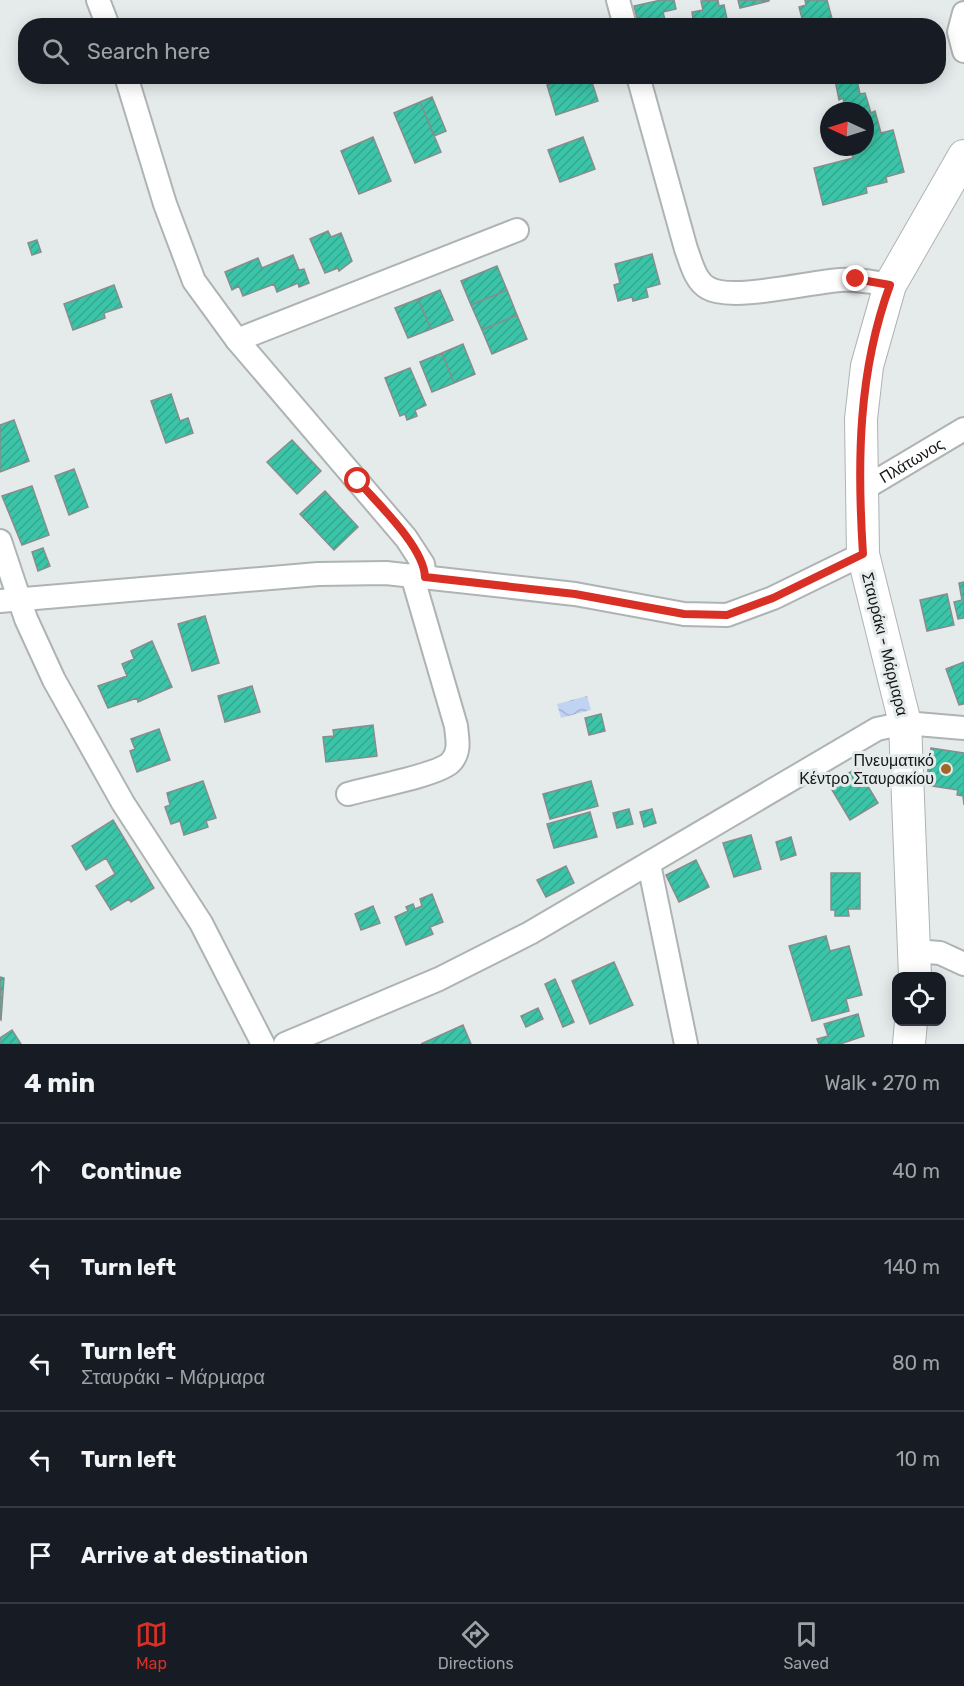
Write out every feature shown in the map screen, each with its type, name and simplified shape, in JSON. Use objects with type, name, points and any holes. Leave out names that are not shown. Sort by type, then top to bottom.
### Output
[{"type":"street","points":[[98,0],[105,18]]},
{"type":"street","points":[[618,0],[623,18]]},
{"type":"street","points":[[950,0],[962,32]]},
{"type":"street","points":[[128,84],[165,204],[194,281],[237,340],[406,538],[423,564],[418,576],[456,726],[459,748],[451,762],[436,771],[348,794]]},
{"type":"street","points":[[640,84],[686,249],[697,277],[705,287],[716,292],[740,293],[856,279],[890,285]]},
{"type":"street","name":"Σταυράκι - Μάρμαρα","points":[[915,964],[905,723],[863,554],[860,491],[861,419],[867,366],[890,285],[964,156]]},
{"type":"street","points":[[237,340],[517,230]]},
{"type":"street","name":"Πλάτωνος","points":[[860,491],[964,429]]},
{"type":"street","points":[[0,541],[10,600],[26,619],[54,680],[123,803],[201,923],[263,1044]]},
{"type":"street","points":[[10,600],[318,574],[356,573],[418,576],[575,594],[684,614],[727,615],[767,600],[863,554]]},
{"type":"street","points":[[285,1044],[439,979],[530,933],[877,729],[905,723],[964,728]]},
{"type":"street","points":[[649,864],[686,1044]]},
{"type":"street","points":[[915,964],[940,953],[964,964]]},
{"type":"street","points":[[909,1044],[911,1026]]},
{"type":"water","points":[[587,696],[591,710],[561,718],[557,704]]},
{"type":"building","points":[[661,0],[674,0],[676,9],[663,12],[664,18],[637,18],[634,6]]},
{"type":"building","points":[[718,0],[719,6],[724,5],[727,18],[693,18],[692,12],[703,10],[701,1]]},
{"type":"building","points":[[738,0],[769,0],[769,1],[740,8]]},
{"type":"building","points":[[805,0],[827,0],[832,18],[802,18],[799,7],[806,5]]},
{"type":"building","points":[[593,84],[598,101],[556,115],[547,85]]},
{"type":"building","points":[[836,84],[858,84],[860,94],[865,93],[868,102],[844,102],[843,98],[839,100]]},
{"type":"building","points":[[432,97],[446,131],[434,136],[420,102]]},
{"type":"building","points":[[420,102],[441,152],[415,163],[394,113]]},
{"type":"building","points":[[875,111],[881,133],[893,130],[904,172],[886,177],[887,182],[866,187],[867,193],[823,205],[814,168],[853,158],[852,156],[874,156]]},
{"type":"building","points":[[373,137],[391,181],[359,194],[341,151]]},
{"type":"building","points":[[583,137],[595,169],[560,182],[548,150]]},
{"type":"building","points":[[328,231],[331,237],[341,233],[352,261],[339,271],[338,268],[325,273],[310,239]]},
{"type":"building","points":[[37,240],[41,252],[32,255],[28,243]]},
{"type":"building","points":[[652,254],[660,284],[646,288],[648,297],[633,301],[632,297],[618,301],[614,285],[620,283],[615,264]]},
{"type":"building","points":[[293,255],[299,270],[304,269],[309,283],[299,287],[298,283],[277,292],[274,284],[243,296],[239,286],[232,290],[225,272],[258,258],[262,268]]},
{"type":"building","points":[[497,266],[507,290],[471,305],[461,281]]},
{"type":"building","points":[[114,285],[122,307],[104,313],[105,318],[73,330],[64,304]]},
{"type":"building","points":[[440,290],[453,320],[431,329],[418,299]]},
{"type":"building","points":[[507,290],[517,315],[482,330],[471,305]]},
{"type":"building","points":[[418,299],[431,329],[408,338],[395,308]]},
{"type":"building","points":[[517,315],[527,339],[492,354],[482,330]]},
{"type":"building","points":[[463,344],[475,374],[454,383],[442,353]]},
{"type":"building","points":[[442,353],[454,383],[432,392],[420,362]]},
{"type":"building","points":[[410,368],[426,405],[415,410],[417,416],[407,420],[405,414],[400,416],[385,378]]},
{"type":"building","points":[[171,394],[180,421],[188,418],[193,433],[166,443],[151,401]]},
{"type":"building","points":[[14,420],[29,461],[0,472],[0,425]]},
{"type":"building","points":[[292,440],[321,471],[297,494],[267,462]]},
{"type":"building","points":[[74,469],[88,507],[69,515],[55,476]]},
{"type":"building","points":[[32,486],[49,535],[22,545],[2,496]]},
{"type":"building","points":[[325,491],[358,527],[334,550],[300,514]]},
{"type":"building","points":[[43,548],[50,566],[38,571],[32,552]]},
{"type":"building","points":[[964,582],[964,618],[958,619],[954,602],[962,600],[959,583]]},
{"type":"building","points":[[947,594],[954,625],[927,631],[920,600]]},
{"type":"building","points":[[205,616],[219,663],[192,671],[178,624]]},
{"type":"building","points":[[152,641],[172,687],[138,702],[137,698],[108,708],[98,686],[127,676],[122,664],[134,659],[131,651]]},
{"type":"building","points":[[964,662],[964,704],[959,705],[946,669]]},
{"type":"building","points":[[252,686],[260,712],[225,722],[218,696]]},
{"type":"building","points":[[601,714],[605,731],[589,735],[585,718]]},
{"type":"building","points":[[373,725],[377,756],[326,762],[323,737],[334,736],[333,730]]},
{"type":"building","points":[[159,729],[170,760],[137,772],[130,751],[135,749],[131,739]]},
{"type":"building","name":"Πνευματικό Κέντρο Σταυρακίου","points":[[931,748],[964,753],[964,805],[963,796],[957,795],[958,790],[926,785]]},
{"type":"building","points":[[857,768],[878,803],[850,820],[829,785]]},
{"type":"building","points":[[203,781],[216,818],[206,821],[208,827],[184,835],[180,821],[171,824],[165,807],[170,805],[167,793]]},
{"type":"building","points":[[591,781],[598,806],[550,819],[543,794]]},
{"type":"building","points":[[629,809],[633,824],[617,828],[613,813]]},
{"type":"building","points":[[652,809],[656,823],[644,827],[640,812]]},
{"type":"building","points":[[590,812],[597,837],[554,848],[547,824]]},
{"type":"building","points":[[113,820],[154,888],[131,902],[129,899],[111,910],[96,886],[115,874],[106,858],[86,870],[72,846]]},
{"type":"building","points":[[751,835],[761,869],[734,877],[723,843]]},
{"type":"building","points":[[791,837],[796,855],[781,860],[776,842]]},
{"type":"building","points":[[696,860],[709,887],[679,902],[666,875]]},
{"type":"building","points":[[566,866],[574,883],[546,897],[537,880]]},
{"type":"building","points":[[831,873],[860,873],[860,909],[848,909],[849,916],[835,916],[835,910],[831,910]]},
{"type":"building","points":[[432,894],[443,922],[430,927],[433,934],[406,945],[395,917],[408,911],[406,907],[413,904],[415,909],[422,906],[420,899]]},
{"type":"building","points":[[373,906],[380,923],[361,930],[355,914]]},
{"type":"building","points":[[826,936],[830,951],[849,946],[862,995],[846,999],[849,1011],[812,1021],[789,946]]},
{"type":"building","points":[[614,962],[633,1005],[590,1024],[572,981]]},
{"type":"building","points":[[0,977],[4,978],[1,1020],[0,1019]]},
{"type":"building","points":[[555,979],[574,1022],[563,1027],[545,984]]},
{"type":"building","points":[[538,1008],[543,1019],[526,1027],[521,1016]]},
{"type":"building","points":[[858,1014],[864,1036],[840,1044],[819,1044],[817,1039],[828,1036],[824,1024]]},
{"type":"building","points":[[463,1025],[471,1044],[421,1044]]},
{"type":"building","points":[[12,1030],[21,1044],[0,1044],[0,1038]]},
{"type":"place","name":"Πνευματικό Κέντρο Σταυρακίου","points":[[946,769]]},
{"type":"route","points":[[358,481],[415,549],[423,564],[425,577],[575,594],[704,616],[727,615],[761,603],[863,554],[860,491],[863,393],[872,345],[890,285],[856,279]]}]
